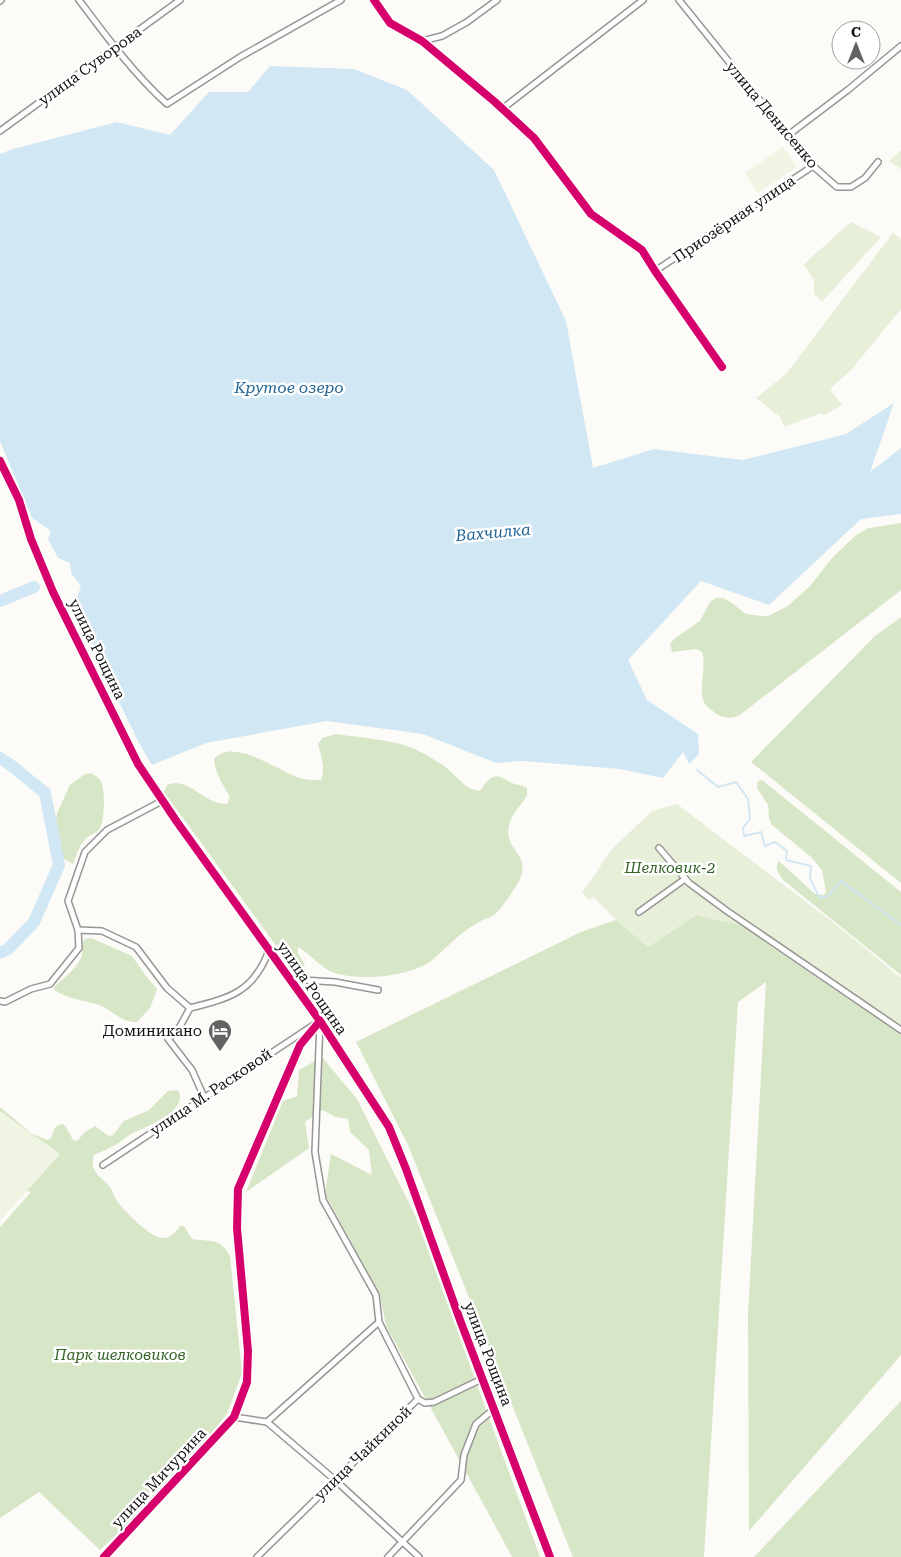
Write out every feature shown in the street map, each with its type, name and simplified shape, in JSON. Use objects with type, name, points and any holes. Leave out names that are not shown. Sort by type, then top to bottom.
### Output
[{"type":"street","points":[[79,0],[115,48],[151,89],[167,104],[240,57],[341,0]]},
{"type":"street","name":"улица Суворова","points":[[0,131],[180,0]]},
{"type":"street","points":[[374,0],[390,23],[422,42],[502,108],[534,138],[591,214],[642,250],[722,367]]},
{"type":"street","points":[[422,42],[442,36],[467,22],[497,0]]},
{"type":"street","points":[[502,108],[643,0]]},
{"type":"street","name":"улица Денисенко","points":[[679,0],[787,136],[813,166],[837,187],[851,187],[865,178],[878,162]]},
{"type":"street","points":[[787,136],[849,89],[901,46]]},
{"type":"street","name":"Приозёрная улица","points":[[655,271],[813,166]]},
{"type":"street","name":"улица Рощина","points":[[0,461],[19,500],[31,539],[54,592],[138,764],[162,802],[320,1021],[389,1127],[550,1557]]},
{"type":"street","points":[[0,1001],[5,1002],[31,989],[50,984],[79,948],[78,930],[68,901],[85,852],[107,830],[162,802]]},
{"type":"street","points":[[658,848],[686,879],[727,912],[901,1030]]},
{"type":"street","points":[[639,912],[686,879]]},
{"type":"street","points":[[78,930],[102,931],[136,947],[167,988],[190,1008]]},
{"type":"street","points":[[204,1098],[192,1070],[168,1039],[178,1030],[190,1008],[222,1000],[249,985],[263,965],[268,950]]},
{"type":"street","points":[[292,983],[302,980],[335,982],[378,990]]},
{"type":"street","points":[[320,1021],[300,1045],[238,1189],[237,1228],[248,1351],[247,1382],[234,1416],[267,1422],[335,1480],[419,1557]]},
{"type":"street","points":[[320,1021],[315,1152],[323,1200],[376,1296],[379,1322],[418,1399]]},
{"type":"street","name":"улица М. Расковой","points":[[103,1165],[320,1021]]},
{"type":"street","points":[[289,1040],[296,1040],[300,1045]]},
{"type":"street","points":[[267,1422],[379,1322]]},
{"type":"street","name":"улица Чайкиной","points":[[258,1557],[418,1399],[425,1403],[434,1402],[482,1379]]},
{"type":"street","points":[[388,1557],[461,1480],[464,1455],[476,1424],[494,1409]]},
{"type":"street","name":"улица Мичурина","points":[[104,1557],[234,1416]]},
{"type":"green space","points":[[783,147],[797,167],[758,193],[745,173]]},
{"type":"green space","points":[[901,150],[901,169],[889,161]]},
{"type":"green space","points":[[851,222],[881,237],[822,302],[814,294],[814,280],[804,264]]},
{"type":"green space","points":[[893,233],[901,239],[901,309],[852,369],[830,389],[842,405],[824,415],[821,413],[784,427],[780,417],[756,398],[786,374]]},
{"type":"green space","points":[[901,523],[901,590],[740,715],[730,718],[723,717],[705,704],[702,693],[702,652],[696,649],[672,652],[670,644],[675,638],[700,621],[710,602],[716,598],[723,598],[746,614],[768,616],[788,606],[810,586],[832,558],[856,535],[869,528]]},
{"type":"green space","points":[[901,617],[901,883],[751,762],[875,636]]},
{"type":"green space","points":[[336,734],[385,741],[413,748],[442,765],[471,789],[480,791],[488,780],[497,776],[527,788],[527,795],[512,817],[509,827],[508,835],[510,842],[521,859],[522,865],[521,877],[514,889],[493,915],[463,933],[431,961],[410,971],[371,977],[357,977],[335,973],[325,968],[298,947],[298,953],[305,965],[300,970],[291,966],[164,792],[167,785],[183,784],[210,800],[227,804],[230,797],[218,774],[214,759],[222,753],[232,752],[255,757],[300,778],[321,780],[323,766],[318,744],[322,738]]},
{"type":"green space","points":[[91,773],[102,784],[104,798],[103,820],[99,830],[83,842],[73,864],[61,857],[60,838],[56,820],[57,813],[70,785],[85,774]]},
{"type":"green space","points":[[762,780],[901,892],[901,975],[783,880],[777,869],[779,861],[815,894],[824,895],[826,892],[822,870],[811,857],[772,825],[769,819],[768,805],[757,788],[758,781]]},
{"type":"green space","name":"Шелковик-2","points":[[677,804],[843,930],[901,978],[901,1035],[740,925],[696,915],[648,947],[616,920],[594,897],[589,900],[582,893],[612,849],[652,811]]},
{"type":"green space","points":[[696,915],[740,925],[901,1035],[901,1355],[749,1531],[748,1314],[766,982],[738,1002],[704,1557],[573,1557],[408,1145],[356,1042],[581,932],[616,920],[648,947]]},
{"type":"green space","points":[[91,938],[132,956],[157,989],[150,1008],[137,1022],[122,1018],[99,1005],[70,997],[54,990],[54,987],[80,960],[85,939]]},
{"type":"green space","points":[[322,1057],[357,1099],[415,1215],[540,1557],[512,1557],[386,1326],[380,1295],[325,1194],[331,1154],[372,1175],[369,1150],[350,1132],[348,1119],[336,1117],[322,1110],[305,1122],[309,1148],[246,1192],[283,1101],[297,1096],[299,1070]]},
{"type":"green space","name":"Парк шелковиков","points":[[178,1090],[180,1098],[178,1105],[172,1112],[94,1155],[93,1166],[97,1174],[110,1187],[120,1205],[131,1217],[157,1237],[168,1237],[177,1231],[180,1226],[184,1226],[192,1239],[218,1243],[226,1250],[230,1256],[242,1373],[227,1414],[165,1488],[100,1550],[39,1492],[0,1518],[0,1227],[31,1192],[16,1188],[0,1176],[0,1107],[31,1133],[47,1140],[52,1137],[56,1127],[63,1124],[73,1140],[77,1141],[85,1132],[95,1126],[109,1136],[113,1135],[124,1121],[149,1110],[168,1091]]},
{"type":"green space","points":[[0,1111],[60,1154],[0,1221]]},
{"type":"green space","points":[[901,1401],[901,1557],[754,1557]]},
{"type":"water","name":"Крутое озеро","points":[[270,66],[354,69],[407,90],[494,170],[566,321],[593,468],[654,449],[743,460],[846,434],[894,403],[870,472],[901,448],[901,514],[861,519],[769,605],[701,581],[628,660],[647,700],[698,734],[699,754],[689,764],[683,752],[663,778],[620,769],[523,761],[496,763],[423,734],[327,721],[206,743],[152,765],[140,745],[80,622],[77,598],[81,586],[71,573],[70,563],[58,558],[48,539],[51,531],[32,518],[0,441],[0,154],[117,122],[170,135],[209,92],[248,92]]},
{"type":"waterway","name":"Вахчилка","points":[[0,601],[34,587]]},
{"type":"waterway","points":[[0,758],[45,793],[59,865],[34,922],[8,949],[0,953]]},
{"type":"waterway","points":[[697,770],[718,787],[736,782],[748,799],[750,819],[743,828],[744,836],[761,832],[765,846],[775,842],[787,851],[786,860],[811,866],[810,879],[820,898],[828,896],[841,881],[901,925]]},
{"type":"cycle path","points":[[374,0],[390,23],[422,41],[495,102],[534,138],[591,214],[642,250],[722,367]]},
{"type":"cycle path","points":[[0,461],[19,500],[31,539],[53,592],[138,764],[177,822],[320,1021],[389,1127],[550,1557]]},
{"type":"cycle path","points":[[104,1557],[234,1417],[247,1382],[248,1351],[237,1228],[238,1189],[300,1045],[320,1021]]},
{"type":"place","name":"Доминикано","points":[[220,1052]]}]
